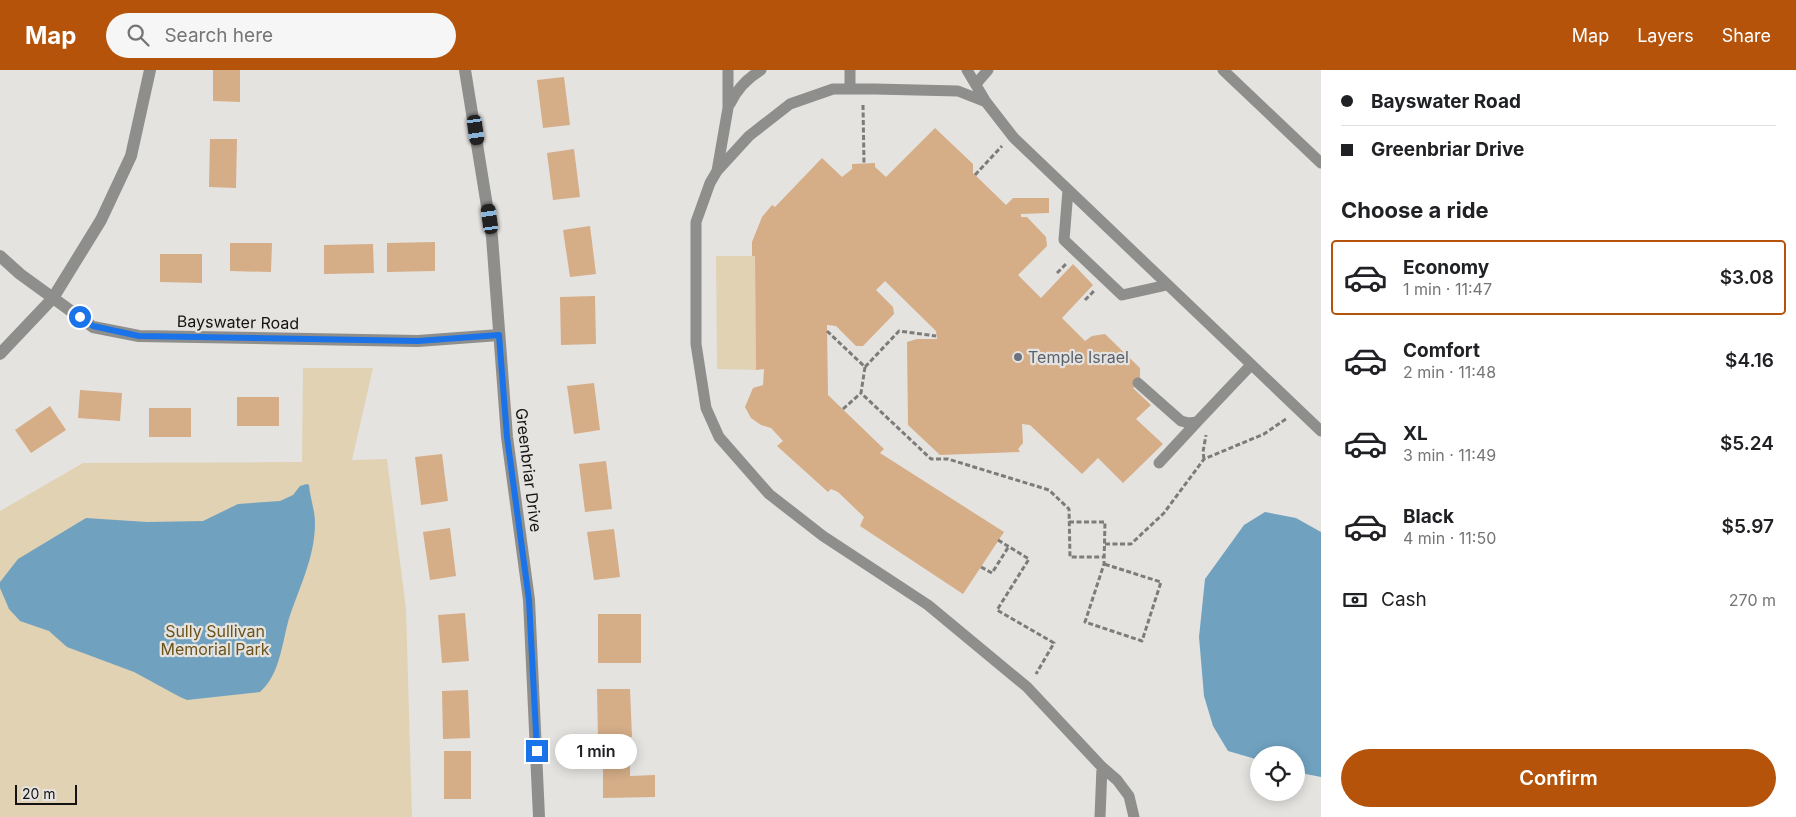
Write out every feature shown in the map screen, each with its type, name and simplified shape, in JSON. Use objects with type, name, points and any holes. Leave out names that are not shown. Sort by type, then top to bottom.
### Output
[{"type":"street","points":[[0,354],[53,298],[101,220],[131,156],[150,70]]},
{"type":"street","name":"Greenbriar Drive","points":[[465,70],[492,236],[507,437],[529,600],[539,817]]},
{"type":"street","name":"Bayswater Road","points":[[0,256],[20,274],[93,326],[139,336],[418,341],[499,335]]},
{"type":"lane","points":[[717,171],[728,108],[728,70]]},
{"type":"lane","points":[[728,108],[736,92],[747,79],[761,70]]},
{"type":"lane","points":[[850,70],[850,89]]},
{"type":"lane","points":[[967,70],[986,102],[1011,134],[1321,432]]},
{"type":"lane","points":[[976,84],[988,70]]},
{"type":"lane","points":[[1223,70],[1321,163]]},
{"type":"lane","points":[[986,102],[958,91],[833,89],[790,104],[749,136],[717,171],[710,183],[696,222],[696,344],[706,408],[719,436],[769,494],[823,536],[928,605],[1026,687],[1102,767],[1117,780],[1129,796],[1134,817]]},
{"type":"lane","points":[[1068,190],[1064,240],[1122,295],[1167,285]]},
{"type":"lane","points":[[1158,463],[1250,365]]},
{"type":"lane","points":[[1138,383],[1181,421],[1197,422]]},
{"type":"lane","points":[[1100,817],[1102,767]]},
{"type":"path","points":[[863,89],[864,164]]},
{"type":"path","points":[[976,175],[1011,134]]},
{"type":"path","points":[[828,331],[865,367]]},
{"type":"path","points":[[843,409],[861,393],[865,367],[900,331],[936,336]]},
{"type":"path","points":[[861,393],[931,459],[948,459],[1049,490],[1069,509],[1070,557],[1105,557]]},
{"type":"path","points":[[1105,544],[1131,544],[1164,513],[1204,459],[1264,434],[1298,409]]},
{"type":"path","points":[[1069,522],[1105,522],[1104,564],[1085,622],[1142,641],[1160,582],[1104,564]]},
{"type":"path","points":[[998,540],[1030,559],[997,610],[1054,643],[1026,687]]},
{"type":"path","points":[[981,567],[992,573],[1009,546]]},
{"type":"green space","points":[[716,256],[755,256],[756,370],[717,369]]},
{"type":"green space","name":"Sully Sullivan Memorial Park","points":[[303,368],[373,368],[352,460],[387,459],[406,609],[412,817],[0,817],[0,511],[83,463],[302,462]]},
{"type":"water","points":[[309,485],[315,518],[312,549],[288,622],[276,669],[272,678],[260,692],[187,700],[134,672],[67,647],[49,631],[20,621],[9,609],[0,588],[0,582],[18,559],[86,518],[147,522],[203,521],[238,504],[280,501],[293,495],[300,486]]},
{"type":"water","points":[[1265,512],[1296,518],[1321,532],[1321,777],[1305,774],[1305,746],[1250,746],[1250,757],[1228,751],[1213,726],[1204,696],[1199,637],[1205,579],[1244,525]]},
{"type":"building","points":[[213,70],[240,70],[240,102],[213,101]]},
{"type":"building","points":[[564,77],[570,125],[543,128],[537,80]]},
{"type":"building","name":"Temple Israel","points":[[935,128],[973,164],[973,173],[1006,205],[1013,198],[1049,198],[1049,213],[1021,214],[1021,217],[1027,217],[1046,237],[1047,246],[1018,275],[1041,298],[1073,264],[1093,285],[1062,318],[1085,341],[1092,336],[1105,334],[1140,368],[1140,381],[1133,388],[1151,405],[1136,419],[1163,444],[1123,483],[1098,458],[1082,474],[1030,425],[1022,424],[1023,443],[1018,449],[1020,452],[940,455],[908,425],[907,342],[917,339],[937,339],[936,331],[885,281],[876,290],[893,307],[894,314],[863,346],[856,346],[836,326],[827,325],[828,395],[884,449],[880,453],[1004,532],[963,594],[860,526],[864,517],[838,492],[831,489],[828,492],[777,446],[783,441],[771,428],[761,425],[751,418],[745,407],[753,388],[763,385],[764,369],[756,370],[755,256],[752,256],[752,242],[762,217],[772,205],[775,207],[822,158],[842,177],[852,169],[852,164],[875,163],[875,167],[886,177]]},
{"type":"building","points":[[210,139],[237,139],[236,188],[209,187]]},
{"type":"building","points":[[574,149],[580,197],[553,200],[547,153]]},
{"type":"building","points":[[590,226],[596,274],[570,277],[563,230]]},
{"type":"building","points":[[435,242],[435,271],[387,272],[387,243]]},
{"type":"building","points":[[230,243],[272,243],[271,272],[230,271]]},
{"type":"building","points":[[373,244],[374,273],[324,274],[324,245]]},
{"type":"building","points":[[160,254],[202,254],[202,283],[160,282]]},
{"type":"building","points":[[595,296],[596,344],[561,345],[560,297]]},
{"type":"building","points":[[594,383],[600,430],[574,434],[567,386]]},
{"type":"building","points":[[80,390],[122,393],[120,421],[78,418]]},
{"type":"building","points":[[237,397],[279,397],[279,426],[237,426]]},
{"type":"building","points":[[50,406],[66,430],[31,453],[15,430]]},
{"type":"building","points":[[149,408],[191,408],[191,437],[149,437]]},
{"type":"building","points":[[442,454],[448,501],[421,505],[415,457]]},
{"type":"building","points":[[606,461],[612,509],[585,512],[579,464]]},
{"type":"building","points":[[450,528],[456,576],[430,580],[423,532]]},
{"type":"building","points":[[614,529],[620,577],[594,580],[587,532]]},
{"type":"building","points":[[465,613],[469,661],[442,663],[438,615]]},
{"type":"building","points":[[598,614],[641,614],[641,663],[598,663]]},
{"type":"building","points":[[597,689],[630,689],[632,737],[598,738]]},
{"type":"building","points":[[468,690],[470,738],[443,739],[442,691]]},
{"type":"building","points":[[630,749],[630,776],[655,775],[655,797],[603,798],[603,750]]},
{"type":"building","points":[[444,751],[471,751],[471,799],[444,799]]},
{"type":"place","name":"Temple Israel","points":[[1018,357]]},
{"type":"route","points":[[80,317],[93,326],[139,336],[418,341],[499,335],[507,437],[526,566],[537,751]]}]
